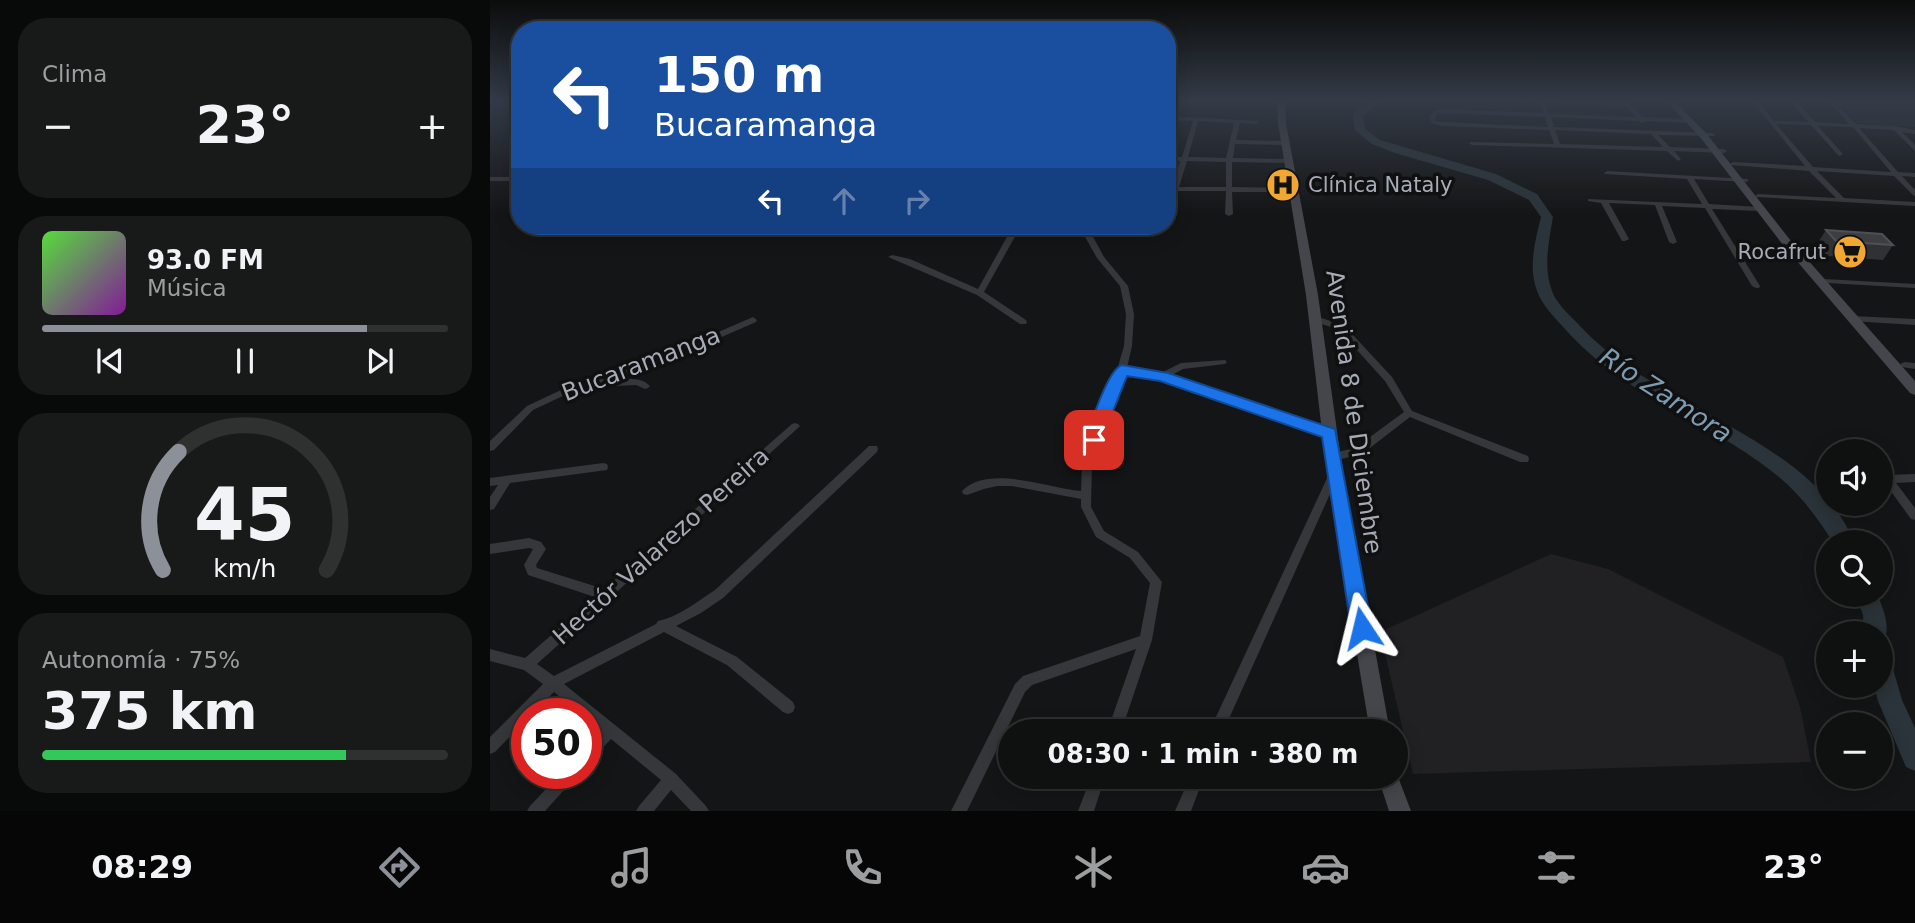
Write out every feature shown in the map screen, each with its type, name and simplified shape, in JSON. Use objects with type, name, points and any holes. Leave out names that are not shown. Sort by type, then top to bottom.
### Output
[{"type":"main road","name":"Avenida 8 de Diciembre","points":[[1286,139],[1315,319],[1335,474],[1378,719]]},
{"type":"main road","points":[[1711,139],[1792,243],[1858,319],[1910,366],[1915,377]]},
{"type":"main road","points":[[1720,151],[1733,164],[1760,209],[1827,281],[1915,390]]},
{"type":"main road","points":[[1393,789],[1400,811]]},
{"type":"street","points":[[1191,139],[1176,189],[1294,190]]},
{"type":"street","points":[[1229,214],[1229,161],[1233,139]]},
{"type":"street","points":[[1555,139],[1558,146]]},
{"type":"street","points":[[1659,139],[1678,159]]},
{"type":"street","points":[[1787,139],[1811,169],[1842,200]]},
{"type":"street","points":[[1828,139],[1840,154]]},
{"type":"street","points":[[1867,139],[1894,174],[1915,194]]},
{"type":"street","points":[[1232,142],[1286,143]]},
{"type":"street","points":[[1472,143],[1720,151]]},
{"type":"street","points":[[1176,160],[1290,161]]},
{"type":"street","points":[[1733,164],[1915,174]]},
{"type":"street","points":[[1607,173],[1741,179]]},
{"type":"street","points":[[1689,177],[1756,286]]},
{"type":"street","points":[[490,179],[511,179]]},
{"type":"street","points":[[1758,196],[1915,204]]},
{"type":"street","points":[[1590,201],[1760,209]]},
{"type":"street","points":[[1604,201],[1625,239]]},
{"type":"street","points":[[1657,203],[1673,242]]},
{"type":"street","points":[[980,293],[1012,235]]},
{"type":"street","points":[[1088,235],[1101,258],[1124,286],[1129,314],[1128,346],[1122,370],[1101,416],[1087,464],[1086,507],[1100,534],[1134,555],[1156,582],[1146,639],[1118,719]]},
{"type":"street","points":[[892,257],[980,293],[1023,322]]},
{"type":"street","points":[[1827,281],[1915,286]]},
{"type":"street","points":[[1315,319],[1334,325],[1349,336],[1389,379],[1409,413],[1524,459]]},
{"type":"street","points":[[1858,319],[1915,322]]},
{"type":"street","name":"Bucaramanga","points":[[490,447],[530,408],[564,392],[650,365],[753,320]]},
{"type":"street","points":[[1162,376],[1181,366],[1222,362]]},
{"type":"street","points":[[1122,370],[1162,376],[1329,433]]},
{"type":"street","points":[[606,379],[613,384],[640,382],[645,386]]},
{"type":"street","points":[[1333,457],[1358,451],[1409,413]]},
{"type":"street","name":"Hectór Valarezo Pereira","points":[[527,665],[795,426]]},
{"type":"street","points":[[490,747],[553,683],[719,594],[873,449]]},
{"type":"street","points":[[490,482],[603,467]]},
{"type":"street","points":[[1222,719],[1335,474]]},
{"type":"street","points":[[1915,478],[1887,479],[1915,516]]},
{"type":"street","points":[[490,506],[506,481]]},
{"type":"street","points":[[967,491],[986,482],[1031,483],[1062,495],[1087,496]]},
{"type":"street","points":[[490,549],[537,544],[540,549],[530,565],[532,571],[606,595]]},
{"type":"street","points":[[662,625],[732,661],[788,707]]},
{"type":"street","points":[[959,811],[1020,688],[1028,680],[1146,639]]},
{"type":"street","points":[[491,656],[527,665],[553,683],[671,779],[701,811]]},
{"type":"street","points":[[602,738],[609,730]]},
{"type":"street","points":[[644,811],[671,779]]},
{"type":"street","points":[[535,811],[555,789]]},
{"type":"street","points":[[1086,811],[1094,789]]},
{"type":"street","points":[[1183,811],[1192,789]]},
{"type":"shaded area","points":[[1551,554],[1608,569],[1783,657],[1800,707],[1811,762],[1413,774],[1408,752],[1408,719],[1400,719],[1380,632]]},
{"type":"building","points":[[1826,230],[1882,234],[1893,245],[1836,241]]},
{"type":"waterway","name":"Río Zamora","points":[[1372,139],[1399,151],[1492,177],[1533,197],[1547,217],[1540,272],[1544,290],[1562,316],[1593,350],[1629,377],[1749,446],[1786,472],[1819,503],[1836,530]]},
{"type":"waterway","name":"Río Zamora","points":[[1871,607],[1875,621]]},
{"type":"waterway","name":"Río Zamora","points":[[1889,698],[1915,758]]},
{"type":"place","name":"Clínica Nataly","points":[[1283,185]]},
{"type":"place","name":"Rocafrut","points":[[1850,252]]},
{"type":"route","points":[[1094,440],[1101,416],[1122,370],[1162,376],[1329,433],[1362,628]]}]
